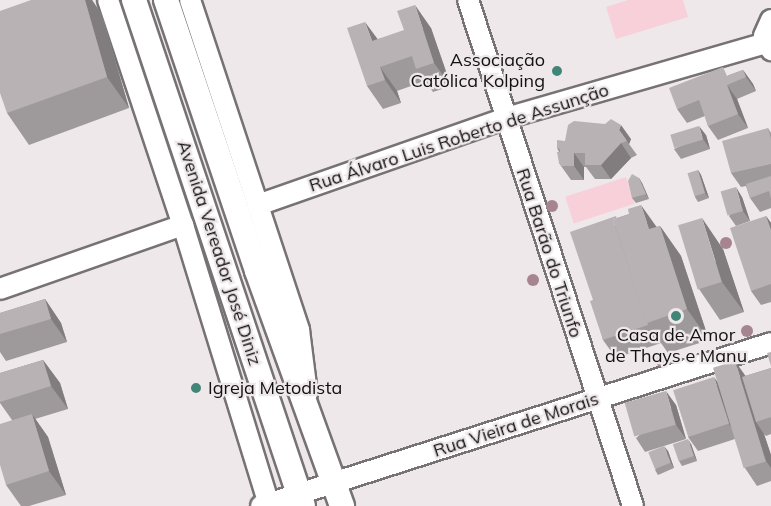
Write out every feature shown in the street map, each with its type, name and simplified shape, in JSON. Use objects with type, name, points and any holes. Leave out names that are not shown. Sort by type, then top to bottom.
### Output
[{"type":"main road","name":"Avenida Vereador José Diniz","points":[[134,0],[301,500]]},
{"type":"main road","name":"Avenida Vereador José Diniz","points":[[166,0],[257,271],[338,495]]},
{"type":"street","name":"Avenida Vereador José Diniz","points":[[108,0],[183,225],[265,505]]},
{"type":"street","name":"Avenida Vereador José Diniz","points":[[190,0],[299,330],[309,411]]},
{"type":"street","name":"Rua Barão do Triunfo","points":[[468,0],[633,506]]},
{"type":"street","points":[[768,46],[765,29],[771,20]]},
{"type":"street","name":"Rua Álvaro Luis Roberto de Assunção","points":[[258,205],[506,118],[768,46]]},
{"type":"street","points":[[0,289],[183,225]]},
{"type":"street","name":"Rua Vieira de Morais","points":[[265,505],[338,495],[596,398],[771,343]]},
{"type":"shaded area","points":[[628,0],[683,0],[688,17],[616,39],[606,7]]},
{"type":"shaded area","points":[[626,177],[635,204],[574,223],[565,197]]},
{"type":"building","points":[[31,0],[85,0],[107,77],[7,113],[0,93],[0,11]]},
{"type":"building","points":[[415,5],[434,63],[416,69],[412,56],[380,67],[385,80],[367,86],[347,28],[365,22],[372,41],[404,30],[397,11]]},
{"type":"building","points":[[723,67],[727,76],[743,70],[746,77],[727,85],[738,114],[708,126],[699,100],[677,109],[669,88]]},
{"type":"building","points":[[611,119],[621,125],[619,130],[627,141],[621,143],[601,165],[585,165],[585,153],[574,153],[574,166],[561,166],[557,152],[560,152],[560,149],[557,148],[557,140],[565,141],[568,125],[574,121],[605,124]]},
{"type":"building","points":[[699,126],[703,139],[674,148],[670,135]]},
{"type":"building","points":[[768,128],[771,139],[771,164],[731,173],[722,141]]},
{"type":"building","points":[[698,170],[705,193],[694,196],[687,173]]},
{"type":"building","points":[[632,174],[639,178],[646,194],[632,198],[628,181]]},
{"type":"building","points":[[771,176],[771,199],[769,191],[750,198],[746,184]]},
{"type":"building","points":[[736,187],[743,211],[728,215],[721,191]]},
{"type":"building","points":[[641,205],[649,229],[660,226],[687,309],[647,323],[613,220],[629,214],[628,209]]},
{"type":"building","points":[[616,216],[617,219],[613,220],[648,325],[603,340],[590,301],[593,300],[570,232]]},
{"type":"building","points":[[766,216],[771,230],[771,284],[751,291],[730,228]]},
{"type":"building","points":[[702,218],[722,282],[698,289],[678,225]]},
{"type":"building","points":[[45,299],[51,319],[0,334],[0,313]]},
{"type":"building","points":[[771,352],[771,366],[767,353]]},
{"type":"building","points":[[43,360],[51,386],[0,402],[0,373]]},
{"type":"building","points":[[735,361],[766,461],[744,468],[713,368]]},
{"type":"building","points":[[771,368],[771,417],[756,422],[742,377]]},
{"type":"building","points":[[714,377],[729,424],[688,437],[673,390]]},
{"type":"building","points":[[666,391],[676,425],[634,436],[625,403]]},
{"type":"building","points":[[32,414],[49,471],[6,485],[0,465],[0,424]]},
{"type":"building","points":[[688,439],[694,456],[679,461],[673,444]]},
{"type":"building","points":[[664,446],[671,463],[655,469],[648,452]]},
{"type":"place","name":"Associação Católica Kolping","points":[[557,71]]},
{"type":"place","name":"Casa de Amor de Thays e Manu","points":[[676,316]]},
{"type":"place","name":"Igreja Metodista","points":[[196,388]]}]
